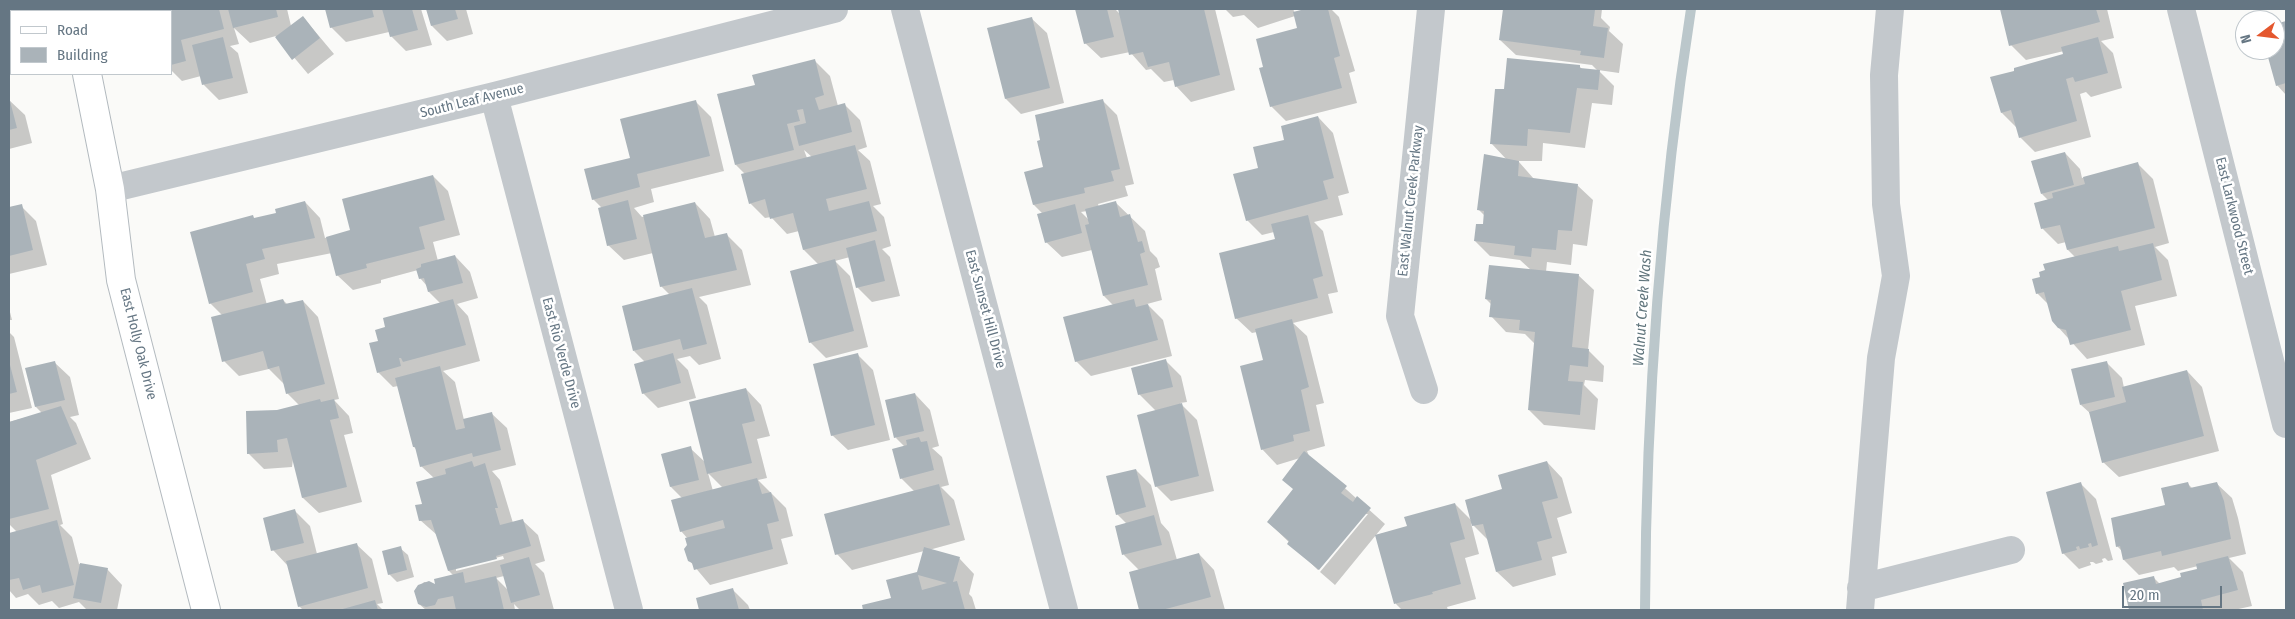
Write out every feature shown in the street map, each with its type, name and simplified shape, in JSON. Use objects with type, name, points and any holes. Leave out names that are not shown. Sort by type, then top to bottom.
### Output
[{"type":"street","name":"South Leaf Avenue","points":[[110,189],[494,96],[834,9]]},
{"type":"street","name":"East Sunset Hill Drive","points":[[905,9],[1064,610]]},
{"type":"street","name":"East Walnut Creek Parkway","points":[[1424,390],[1400,316],[1431,9]]},
{"type":"street","points":[[1890,9],[1884,75],[1886,204],[1896,276],[1880,358],[1861,599],[2011,550]]},
{"type":"street","name":"East Larkwood Street","points":[[2181,9],[2286,424]]},
{"type":"street","name":"East Holly Oak Drive","points":[[87,75],[110,189],[121,280],[206,610]]},
{"type":"street","name":"East Rio Verde Drive","points":[[494,96],[629,610]]},
{"type":"building","points":[[219,9],[224,29],[181,40],[186,61],[172,65],[172,10],[148,10]]},
{"type":"building","points":[[228,9],[276,9],[278,17],[233,28]]},
{"type":"building","points":[[325,9],[372,9],[374,17],[330,28]]},
{"type":"building","points":[[382,9],[412,9],[418,30],[390,37]]},
{"type":"building","points":[[426,9],[455,9],[458,19],[431,26]]},
{"type":"building","points":[[1075,9],[1107,9],[1114,37],[1084,44]]},
{"type":"building","points":[[1118,9],[1204,9],[1220,75],[1175,87],[1169,62],[1148,67],[1143,52],[1129,55]]},
{"type":"building","points":[[1305,9],[1328,9],[1340,56],[1334,58],[1342,88],[1270,107],[1259,68],[1263,67],[1256,39],[1297,28],[1293,12]]},
{"type":"building","points":[[1503,9],[1595,10],[1593,26],[1608,28],[1604,58],[1580,55],[1581,51],[1499,40]]},
{"type":"building","points":[[2000,9],[2096,9],[2100,22],[2009,46]]},
{"type":"building","points":[[303,16],[320,38],[292,60],[275,37]]},
{"type":"building","points":[[1032,17],[1050,88],[1005,99],[987,28]]},
{"type":"building","points":[[2285,21],[2286,83],[2276,86],[2269,60],[2285,60]]},
{"type":"building","points":[[223,37],[233,78],[202,85],[192,45]]},
{"type":"building","points":[[2098,37],[2108,73],[2075,82],[2073,77],[2066,79],[2077,121],[2019,138],[2011,110],[2001,113],[1990,77],[2063,54],[2061,47]]},
{"type":"building","points":[[1507,58],[1580,65],[1580,68],[1600,70],[1598,90],[1577,88],[1570,133],[1528,129],[1527,146],[1490,144],[1495,89],[1504,89]]},
{"type":"building","points":[[815,59],[824,95],[815,98],[819,110],[845,103],[852,132],[799,146],[794,126],[806,123],[803,109],[797,110],[800,121],[787,124],[794,150],[735,165],[717,94],[755,85],[752,75]]},
{"type":"building","points":[[9,97],[17,128],[9,130]]},
{"type":"building","points":[[1103,99],[1120,169],[1111,171],[1114,181],[1084,188],[1085,193],[1033,205],[1024,172],[1043,167],[1037,141],[1040,140],[1035,115]]},
{"type":"building","points":[[696,100],[710,156],[637,174],[640,187],[592,200],[584,169],[630,158],[620,119]]},
{"type":"building","points":[[1318,116],[1334,178],[1323,181],[1328,199],[1246,221],[1233,174],[1258,168],[1253,147],[1284,140],[1281,126]]},
{"type":"building","points":[[855,145],[867,189],[826,199],[829,211],[869,201],[877,231],[803,250],[793,213],[770,219],[765,199],[749,204],[741,174]]},
{"type":"building","points":[[2065,152],[2074,185],[2041,194],[2031,161]]},
{"type":"building","points":[[1484,154],[1519,161],[1518,176],[1578,184],[1572,231],[1558,230],[1556,250],[1532,248],[1531,257],[1514,255],[1515,246],[1474,241],[1476,224],[1483,224],[1484,211],[1477,210]]},
{"type":"building","points":[[2138,162],[2155,228],[2067,250],[2060,225],[2041,229],[2034,203],[2053,198],[2052,193],[2085,184],[2083,177]]},
{"type":"building","points":[[433,175],[445,220],[419,227],[425,249],[366,264],[367,268],[336,276],[326,237],[350,230],[342,199]]},
{"type":"building","points":[[628,200],[637,239],[607,246],[598,208]]},
{"type":"building","points":[[305,201],[315,238],[262,249],[265,259],[246,264],[253,292],[209,304],[190,232],[253,215],[254,218],[276,213],[275,209]]},
{"type":"building","points":[[1116,201],[1120,217],[1130,214],[1138,242],[1142,241],[1145,252],[1140,254],[1148,285],[1103,296],[1085,225],[1089,224],[1085,209]]},
{"type":"building","points":[[695,202],[705,238],[727,233],[737,270],[660,287],[643,215]]},
{"type":"building","points":[[22,204],[33,250],[9,256],[9,207]]},
{"type":"building","points":[[1075,204],[1082,233],[1045,243],[1037,214]]},
{"type":"building","points":[[1308,215],[1323,276],[1313,279],[1318,298],[1235,319],[1219,253],[1275,239],[1271,224]]},
{"type":"building","points":[[875,240],[885,281],[856,288],[846,248]]},
{"type":"building","points":[[2153,243],[2162,280],[2121,291],[2131,330],[2070,345],[2066,330],[2058,328],[2052,321],[2044,292],[2036,294],[2032,279],[2040,277],[2039,272],[2045,270],[2043,264],[2118,246],[2119,251]]},
{"type":"building","points":[[455,255],[463,283],[428,292],[424,278],[419,279],[416,269],[421,267],[421,264]]},
{"type":"building","points":[[835,259],[854,331],[809,343],[790,271]]},
{"type":"building","points":[[1489,265],[1579,274],[1572,347],[1589,349],[1588,367],[1570,365],[1568,381],[1583,382],[1580,415],[1528,410],[1535,332],[1519,330],[1520,320],[1489,317],[1491,300],[1485,299]]},
{"type":"building","points":[[692,288],[707,344],[683,350],[680,339],[633,351],[622,306]]},
{"type":"building","points":[[283,299],[285,304],[303,300],[325,384],[286,394],[279,366],[268,369],[263,351],[222,362],[211,317]]},
{"type":"building","points":[[453,299],[466,345],[403,362],[399,358],[401,366],[377,373],[369,343],[378,341],[375,330],[385,327],[383,318]]},
{"type":"building","points":[[1134,299],[1136,307],[1148,304],[1158,340],[1075,362],[1063,317]]},
{"type":"building","points":[[1292,319],[1309,387],[1301,390],[1310,431],[1293,435],[1294,441],[1261,450],[1240,366],[1263,360],[1255,329]]},
{"type":"building","points":[[673,353],[681,383],[642,394],[634,364]]},
{"type":"building","points":[[858,353],[875,425],[831,436],[813,364]]},
{"type":"building","points":[[1166,359],[1173,387],[1138,395],[1131,368]]},
{"type":"building","points":[[9,361],[17,392],[9,394]]},
{"type":"building","points":[[55,361],[65,400],[35,407],[25,368]]},
{"type":"building","points":[[2107,361],[2115,397],[2080,405],[2071,369]]},
{"type":"building","points":[[440,366],[456,430],[465,428],[463,419],[492,412],[501,450],[473,457],[472,453],[420,467],[395,378]]},
{"type":"building","points":[[2187,370],[2204,436],[2102,463],[2089,412],[2126,402],[2122,387]]},
{"type":"building","points":[[746,388],[755,421],[742,424],[752,463],[707,474],[689,402]]},
{"type":"building","points":[[915,393],[924,431],[894,438],[885,400]]},
{"type":"building","points":[[320,399],[321,402],[334,399],[339,418],[330,420],[347,487],[302,498],[287,438],[277,440],[278,452],[247,454],[246,411],[277,410]]},
{"type":"building","points":[[1182,403],[1199,476],[1155,487],[1137,415]]},
{"type":"building","points":[[61,406],[77,444],[36,460],[49,509],[9,519],[9,422]]},
{"type":"building","points":[[919,437],[921,442],[927,441],[934,470],[900,479],[892,449],[907,445],[906,440]]},
{"type":"building","points":[[691,446],[699,480],[670,487],[661,454]]},
{"type":"building","points":[[1304,451],[1347,486],[1341,493],[1353,502],[1357,496],[1371,508],[1319,570],[1287,544],[1289,541],[1267,522],[1293,489],[1282,480]]},
{"type":"building","points":[[472,461],[474,467],[485,463],[498,508],[495,508],[500,525],[523,519],[531,546],[496,556],[497,559],[448,571],[431,520],[419,521],[415,505],[422,504],[416,482],[446,474],[445,469]]},
{"type":"building","points":[[1547,461],[1558,498],[1542,502],[1552,538],[1537,542],[1542,560],[1496,572],[1483,524],[1472,526],[1465,500],[1502,489],[1498,475]]},
{"type":"building","points":[[1136,469],[1146,507],[1116,515],[1106,476]]},
{"type":"building","points":[[757,478],[762,494],[771,492],[779,521],[767,524],[773,549],[694,570],[692,563],[688,561],[684,549],[687,545],[685,538],[725,528],[723,520],[680,532],[671,500]]},
{"type":"building","points":[[2081,482],[2098,545],[2092,547],[2091,543],[2088,544],[2089,547],[2080,549],[2079,546],[2076,547],[2077,550],[2062,554],[2046,492]]},
{"type":"building","points":[[2188,482],[2190,488],[2217,482],[2224,501],[2231,539],[2162,556],[2161,551],[2123,560],[2120,546],[2116,547],[2111,518],[2165,505],[2161,488]]},
{"type":"building","points":[[939,484],[950,525],[835,555],[824,514]]},
{"type":"building","points":[[1455,503],[1465,539],[1450,543],[1461,584],[1432,592],[1433,594],[1394,604],[1375,535],[1407,526],[1404,517]]},
{"type":"building","points":[[295,509],[304,543],[271,551],[263,518]]},
{"type":"building","points":[[1154,515],[1162,545],[1122,555],[1115,526]]},
{"type":"building","points":[[57,520],[74,585],[42,593],[40,585],[23,590],[19,578],[9,580],[9,533]]},
{"type":"building","points":[[357,543],[368,588],[298,607],[286,561]]},
{"type":"building","points":[[401,546],[407,570],[388,575],[382,551]]},
{"type":"building","points":[[924,547],[960,557],[953,582],[957,581],[965,610],[863,610],[862,605],[891,598],[886,580],[917,572]],"holes":[[[918,575],[947,583],[922,590]]]},
{"type":"building","points":[[1199,553],[1211,597],[1162,610],[1139,610],[1129,572]]},
{"type":"building","points":[[2228,556],[2238,590],[2201,600],[2203,610],[2129,610],[2123,583],[2154,576],[2156,584],[2181,577],[2180,573],[2197,569],[2196,564]]},
{"type":"building","points":[[529,557],[540,595],[511,603],[500,565]]},
{"type":"building","points":[[80,563],[108,568],[101,603],[73,598]]},
{"type":"building","points":[[463,572],[465,583],[496,576],[504,610],[456,610],[453,596],[438,599],[435,605],[426,607],[418,604],[414,591],[418,585],[429,581],[435,584],[434,579]]},
{"type":"building","points":[[733,588],[739,610],[699,610],[696,598]]},
{"type":"building","points":[[375,600],[378,610],[339,610]]},
{"type":"waterway","name":"Walnut Creek Wash","points":[[1645,610],[1648,460],[1657,309],[1671,158],[1691,9]]}]
